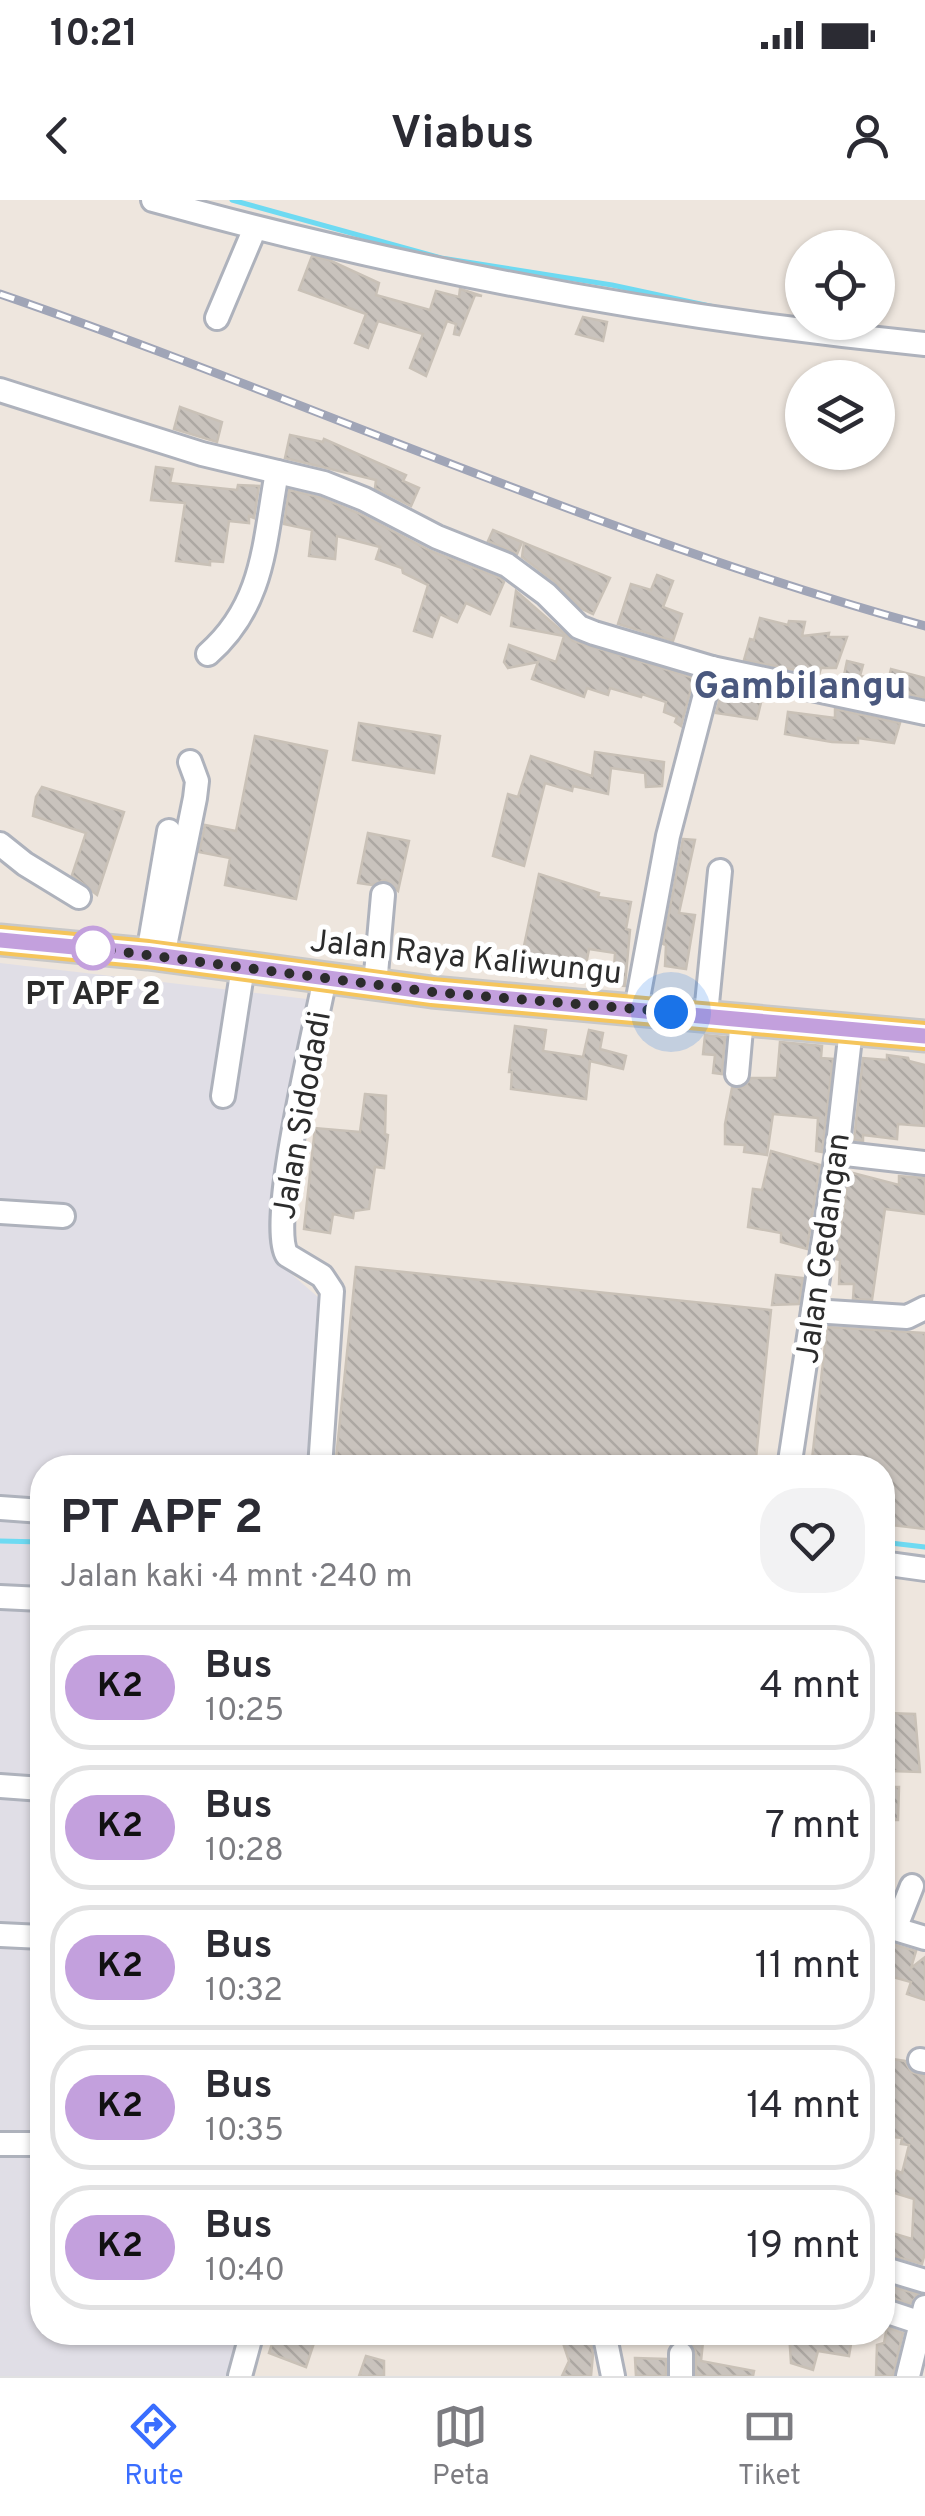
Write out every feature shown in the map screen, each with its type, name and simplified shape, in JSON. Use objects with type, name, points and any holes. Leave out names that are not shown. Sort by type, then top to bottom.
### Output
[{"type":"main road","name":"Jalan Raya Kaliwungu","points":[[0,940],[156,955],[375,985],[925,1036]]},
{"type":"street","points":[[152,200],[462,276],[842,336],[925,344]]},
{"type":"street","points":[[216,318],[255,228]]},
{"type":"street","points":[[0,390],[202,454],[324,483],[364,499],[437,538],[503,563],[546,594],[584,630],[712,668],[925,713]]},
{"type":"street","points":[[208,654],[233,630],[253,595],[276,472]]},
{"type":"street","points":[[636,1009],[664,852],[712,668]]},
{"type":"street","points":[[156,955],[195,798],[197,781],[190,762]]},
{"type":"street","points":[[156,955],[169,831]]},
{"type":"street","points":[[0,844],[25,864],[80,896]]},
{"type":"street","points":[[706,1014],[720,872]]},
{"type":"street","points":[[375,985],[382,896]]},
{"type":"street","points":[[223,1096],[243,967]]},
{"type":"street","name":"Jalan Sidodadi","points":[[321,1455],[332,1291],[322,1276],[287,1255],[280,1228],[292,1138],[325,978]]},
{"type":"street","points":[[737,1074],[742,1018]]},
{"type":"street","name":"Jalan Gedangan","points":[[791,1455],[838,1153],[851,1028]]},
{"type":"street","points":[[838,1153],[925,1163]]},
{"type":"street","points":[[0,1212],[64,1216]]},
{"type":"street","points":[[813,1311],[907,1316],[925,1308]]},
{"type":"street","points":[[0,1508],[30,1510]]},
{"type":"street","points":[[895,1564],[925,1569]]},
{"type":"street","points":[[0,1597],[30,1598]]},
{"type":"street","points":[[0,1786],[30,1788]]},
{"type":"street","points":[[895,1916],[912,1886]]},
{"type":"street","points":[[895,1929],[925,1938]]},
{"type":"street","points":[[0,1935],[30,1936]]},
{"type":"street","points":[[0,2144],[30,2144]]},
{"type":"street","points":[[895,2272],[925,2281]]},
{"type":"street","points":[[895,2312],[923,2315],[915,2369]]},
{"type":"street","points":[[240,2376],[248,2345]]},
{"type":"street","points":[[607,2345],[613,2376]]},
{"type":"shaded area","points":[[0,963],[307,999],[273,1195],[281,1265],[326,1304],[319,1455],[30,1455],[30,2345],[243,2345],[234,2376],[0,2376]]},
{"type":"building","points":[[312,256],[379,283],[376,295],[430,310],[436,291],[459,297],[460,289],[482,296],[475,295],[459,335],[454,334],[456,324],[447,321],[426,376],[410,368],[423,334],[378,321],[368,348],[355,343],[366,314],[299,290]]},
{"type":"building","points":[[583,317],[607,322],[603,341],[576,334]]},
{"type":"building","points":[[180,407],[222,422],[217,442],[174,429]]},
{"type":"building","points":[[290,435],[323,442],[324,439],[406,475],[403,481],[419,488],[411,506],[375,488],[376,480],[285,458]]},
{"type":"building","points":[[156,467],[173,469],[170,483],[237,490],[238,485],[259,486],[254,518],[249,516],[249,523],[229,521],[223,562],[210,561],[210,565],[176,561],[185,503],[151,500]]},
{"type":"building","points":[[289,490],[358,513],[431,551],[500,578],[504,582],[490,614],[466,603],[457,622],[440,614],[432,637],[414,631],[428,585],[403,573],[402,568],[376,559],[380,547],[337,536],[335,559],[309,556],[312,530],[284,524]]},
{"type":"building","points":[[493,530],[522,542],[517,554],[488,541]]},
{"type":"building","points":[[524,543],[610,578],[593,614],[522,557]]},
{"type":"building","points":[[657,575],[673,581],[663,607],[682,614],[673,641],[618,624],[631,584],[651,590]]},
{"type":"building","points":[[516,591],[573,641],[694,678],[681,726],[675,722],[677,717],[664,712],[666,702],[610,688],[608,695],[587,688],[584,697],[532,679],[538,662],[508,668],[504,662],[509,645],[556,662],[564,636],[511,626]]},
{"type":"building","points":[[760,618],[788,625],[789,621],[805,622],[802,636],[829,633],[828,637],[847,637],[836,668],[821,668],[819,675],[744,660]]},
{"type":"building","points":[[847,661],[863,665],[860,676],[888,681],[891,669],[925,678],[925,698],[843,680]]},
{"type":"building","points":[[723,687],[763,694],[757,719],[716,713]]},
{"type":"building","points":[[835,709],[900,723],[894,743],[858,738],[858,743],[832,742],[785,734],[788,712],[835,718]]},
{"type":"building","points":[[359,723],[440,736],[434,773],[353,760]]},
{"type":"building","points":[[255,736],[327,751],[296,899],[225,885],[230,858],[199,852],[205,825],[236,831]]},
{"type":"building","points":[[595,752],[664,762],[662,786],[646,787],[645,773],[611,768],[608,794],[573,786],[572,791],[545,783],[524,866],[493,856],[508,794],[518,797],[531,756],[592,776]]},
{"type":"building","points":[[42,787],[124,812],[97,895],[72,875],[86,833],[33,816]]},
{"type":"building","points":[[368,833],[409,841],[398,891],[385,880],[372,885],[358,883]]},
{"type":"building","points":[[683,839],[695,840],[679,913],[695,915],[686,969],[665,966],[663,944]]},
{"type":"building","points":[[539,874],[599,893],[598,897],[631,902],[626,929],[630,930],[625,986],[613,985],[615,953],[589,949],[583,981],[518,975]]},
{"type":"building","points":[[515,1026],[546,1030],[543,1051],[583,1057],[589,1030],[603,1033],[600,1049],[626,1056],[623,1069],[590,1061],[586,1099],[511,1089],[509,1072]]},
{"type":"building","points":[[705,1035],[725,1037],[722,1074],[713,1073],[715,1055],[703,1054]]},
{"type":"building","points":[[780,1042],[822,1046],[821,1058],[833,1059],[822,1152],[816,1151],[818,1118],[773,1114],[767,1155],[744,1152],[745,1145],[725,1144],[732,1088],[744,1087],[751,1078],[777,1078]]},
{"type":"building","points":[[887,1055],[925,1065],[924,1126],[898,1124],[897,1139],[863,1135],[863,1141],[854,1140],[863,1058],[887,1060]]},
{"type":"building","points":[[365,1094],[386,1096],[388,1135],[384,1168],[375,1167],[369,1209],[354,1211],[353,1218],[333,1214],[330,1233],[304,1229],[315,1128],[360,1132]]},
{"type":"building","points":[[771,1151],[820,1165],[807,1249],[781,1242],[781,1233],[748,1227],[753,1189],[762,1190]]},
{"type":"building","points":[[849,1172],[899,1185],[899,1176],[925,1178],[925,1214],[885,1209],[872,1300],[853,1299],[854,1284],[839,1284],[840,1260],[836,1259]]},
{"type":"building","points":[[356,1267],[771,1310],[756,1455],[336,1455]]},
{"type":"building","points":[[776,1275],[803,1278],[799,1304],[772,1305]]},
{"type":"building","points":[[827,1327],[925,1333],[925,1529],[895,1526],[895,1455],[812,1455]]},
{"type":"building","points":[[895,1713],[915,1714],[920,1772],[895,1771]]},
{"type":"building","points":[[895,1787],[899,1787],[895,1820]]},
{"type":"building","points":[[895,1945],[916,1951],[911,1968],[925,1957],[925,2000],[907,1994],[911,1982],[895,1978]]},
{"type":"building","points":[[895,2059],[905,2061],[911,2072],[925,2076],[922,2264],[895,2257],[895,2234],[912,2239],[914,2199],[895,2193],[897,2171],[902,2173],[909,2145],[901,2144],[902,2138],[895,2137]]},
{"type":"building","points":[[895,2288],[918,2294],[910,2304],[895,2299]]},
{"type":"building","points":[[895,2330],[903,2333],[893,2376],[876,2376],[877,2345],[895,2345]]},
{"type":"building","points":[[272,2345],[313,2345],[306,2367],[269,2353]]},
{"type":"building","points":[[564,2345],[591,2345],[591,2376],[562,2376],[569,2361]]},
{"type":"building","points":[[703,2345],[701,2361],[754,2371],[753,2376],[696,2376],[693,2346]]},
{"type":"building","points":[[790,2345],[851,2345],[849,2356],[818,2351],[813,2370],[791,2363]]},
{"type":"building","points":[[366,2356],[384,2361],[384,2376],[359,2376]]},
{"type":"building","points":[[635,2358],[666,2359],[666,2376],[636,2376]]},
{"type":"waterway","points":[[232,200],[441,258],[612,285],[719,308]]},
{"type":"waterway","points":[[0,1541],[30,1542]]},
{"type":"waterway","points":[[895,1544],[925,1547]]},
{"type":"railway","points":[[0,294],[575,511],[807,591],[925,626]]},
{"type":"bus line","name":"K2","points":[[0,940],[148,954],[432,992],[925,1036]]},
{"type":"place","name":"PT APF 2","points":[[93,948]]},
{"type":"district","name":"Gambilangu","points":[[800,685]]},
{"type":"route","points":[[93,948],[432,992],[671,1012]]}]
